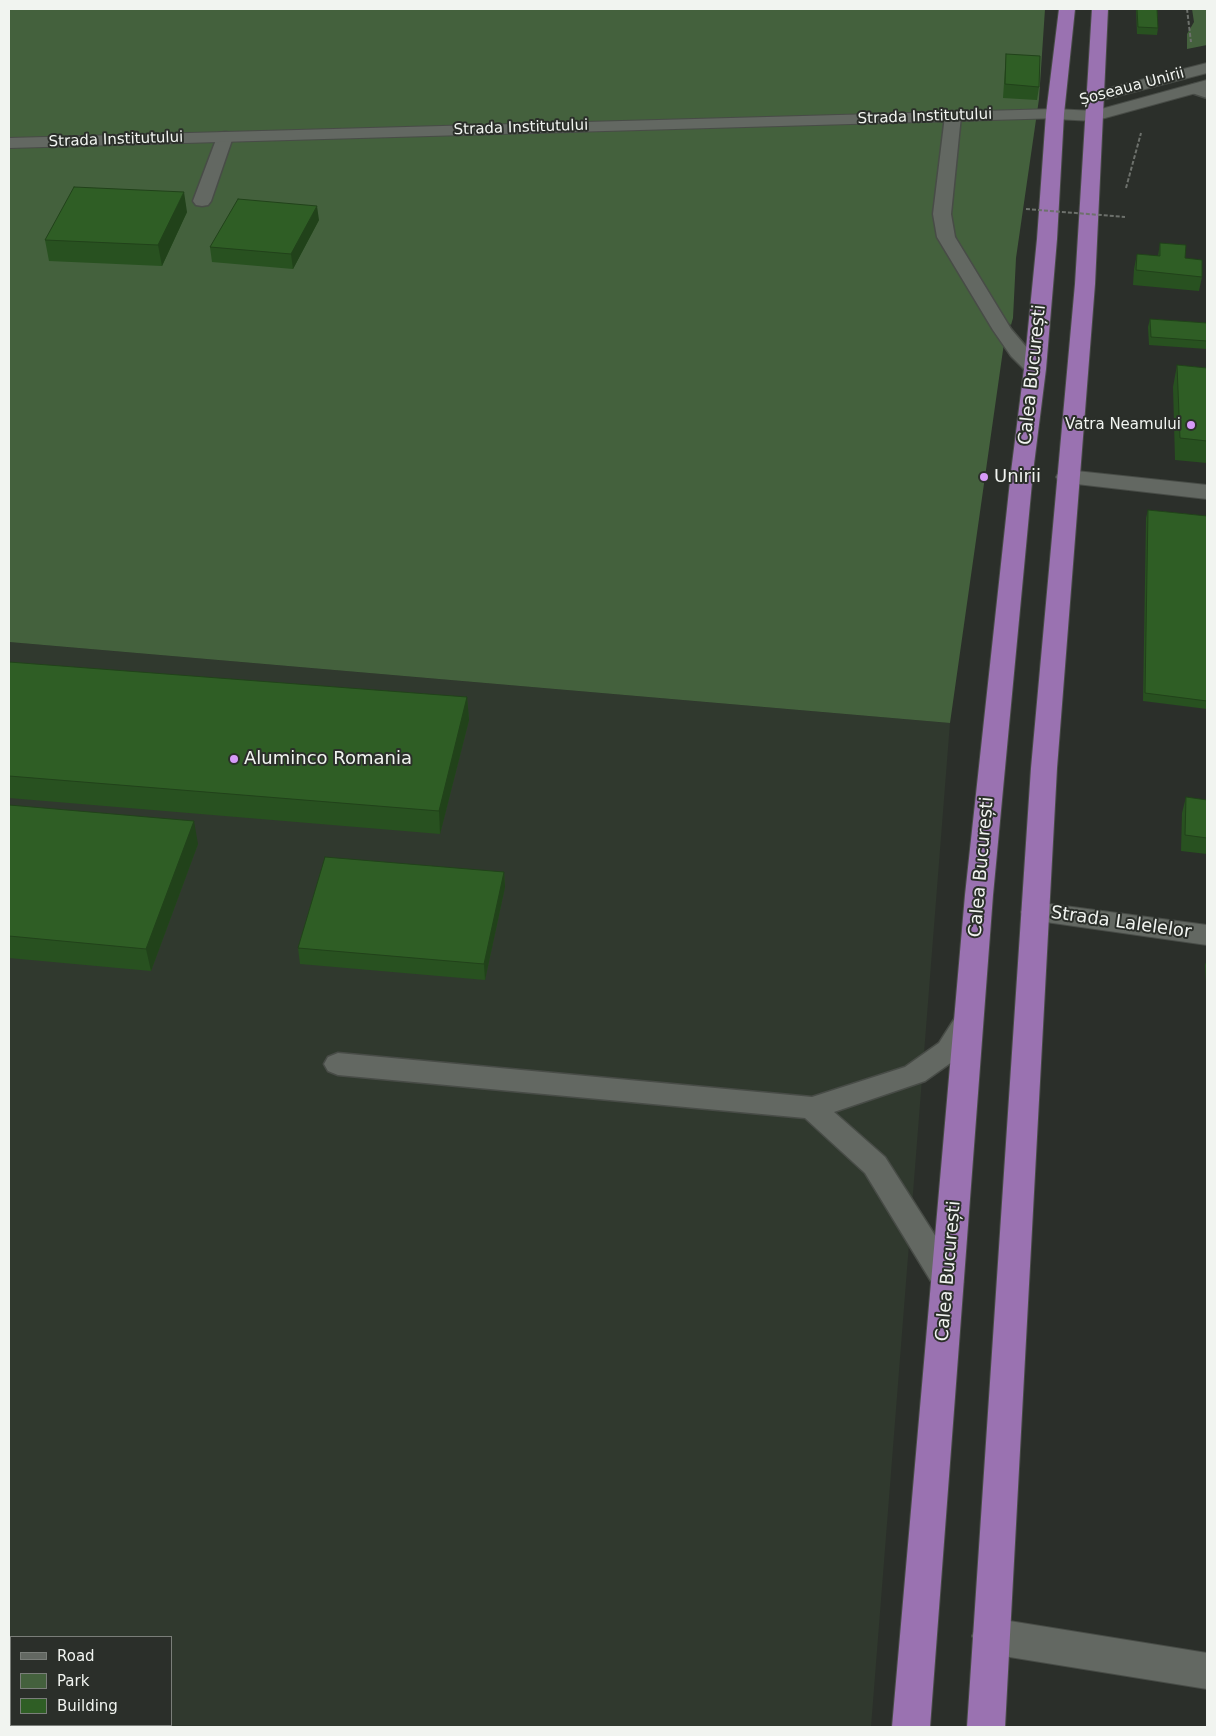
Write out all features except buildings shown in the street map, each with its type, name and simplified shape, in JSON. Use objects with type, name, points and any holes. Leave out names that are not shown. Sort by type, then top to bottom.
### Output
[{"type":"highway","name":"Calea București","points":[[911,1727],[969,1017],[995,738],[1035,370],[1056,110],[1067,9]]},
{"type":"highway","points":[[986,1727],[1044,768],[1084,284],[1100,9]]},
{"type":"street","name":"Șoseaua Unirii","points":[[1095,106],[1203,68]]},
{"type":"street","name":"Șoseaua Unirii","points":[[1032,113],[1095,106],[1203,89]]},
{"type":"street","name":"Strada Institutului","points":[[9,143],[1032,113]]},
{"type":"street","points":[[1067,476],[1207,492]]},
{"type":"street","name":"Strada Lalelelor","points":[[1035,912],[1207,935]]},
{"type":"street","points":[[991,1636],[1207,1670]]},
{"type":"lane","points":[[953,116],[942,214],[946,237],[1002,330],[1018,352],[1035,370]]},
{"type":"lane","points":[[202,201],[225,137]]},
{"type":"lane","points":[[338,1064],[812,1108],[915,1074],[948,1050],[969,1017]]},
{"type":"lane","points":[[812,1108],[875,1165],[948,1282]]},
{"type":"path","points":[[1187,9],[1190,21],[1188,26],[1203,68]]},
{"type":"path","points":[[1026,209],[1125,217]]},
{"type":"shaded area","points":[[9,642],[950,723],[871,1727],[9,1727]]},
{"type":"green space","points":[[9,9],[1045,9],[1039,99],[1016,258],[1013,318],[1011,325],[1007,322],[950,723],[9,642]]},
{"type":"green space","points":[[1192,9],[1207,9],[1207,45],[1187,49],[1187,34],[1194,22]]},
{"type":"place","name":"Vatra Neamului","points":[[1191,425]]},
{"type":"place","name":"Unirii","points":[[984,477]]},
{"type":"place","name":"Aluminco Romania","points":[[234,759]]}]
